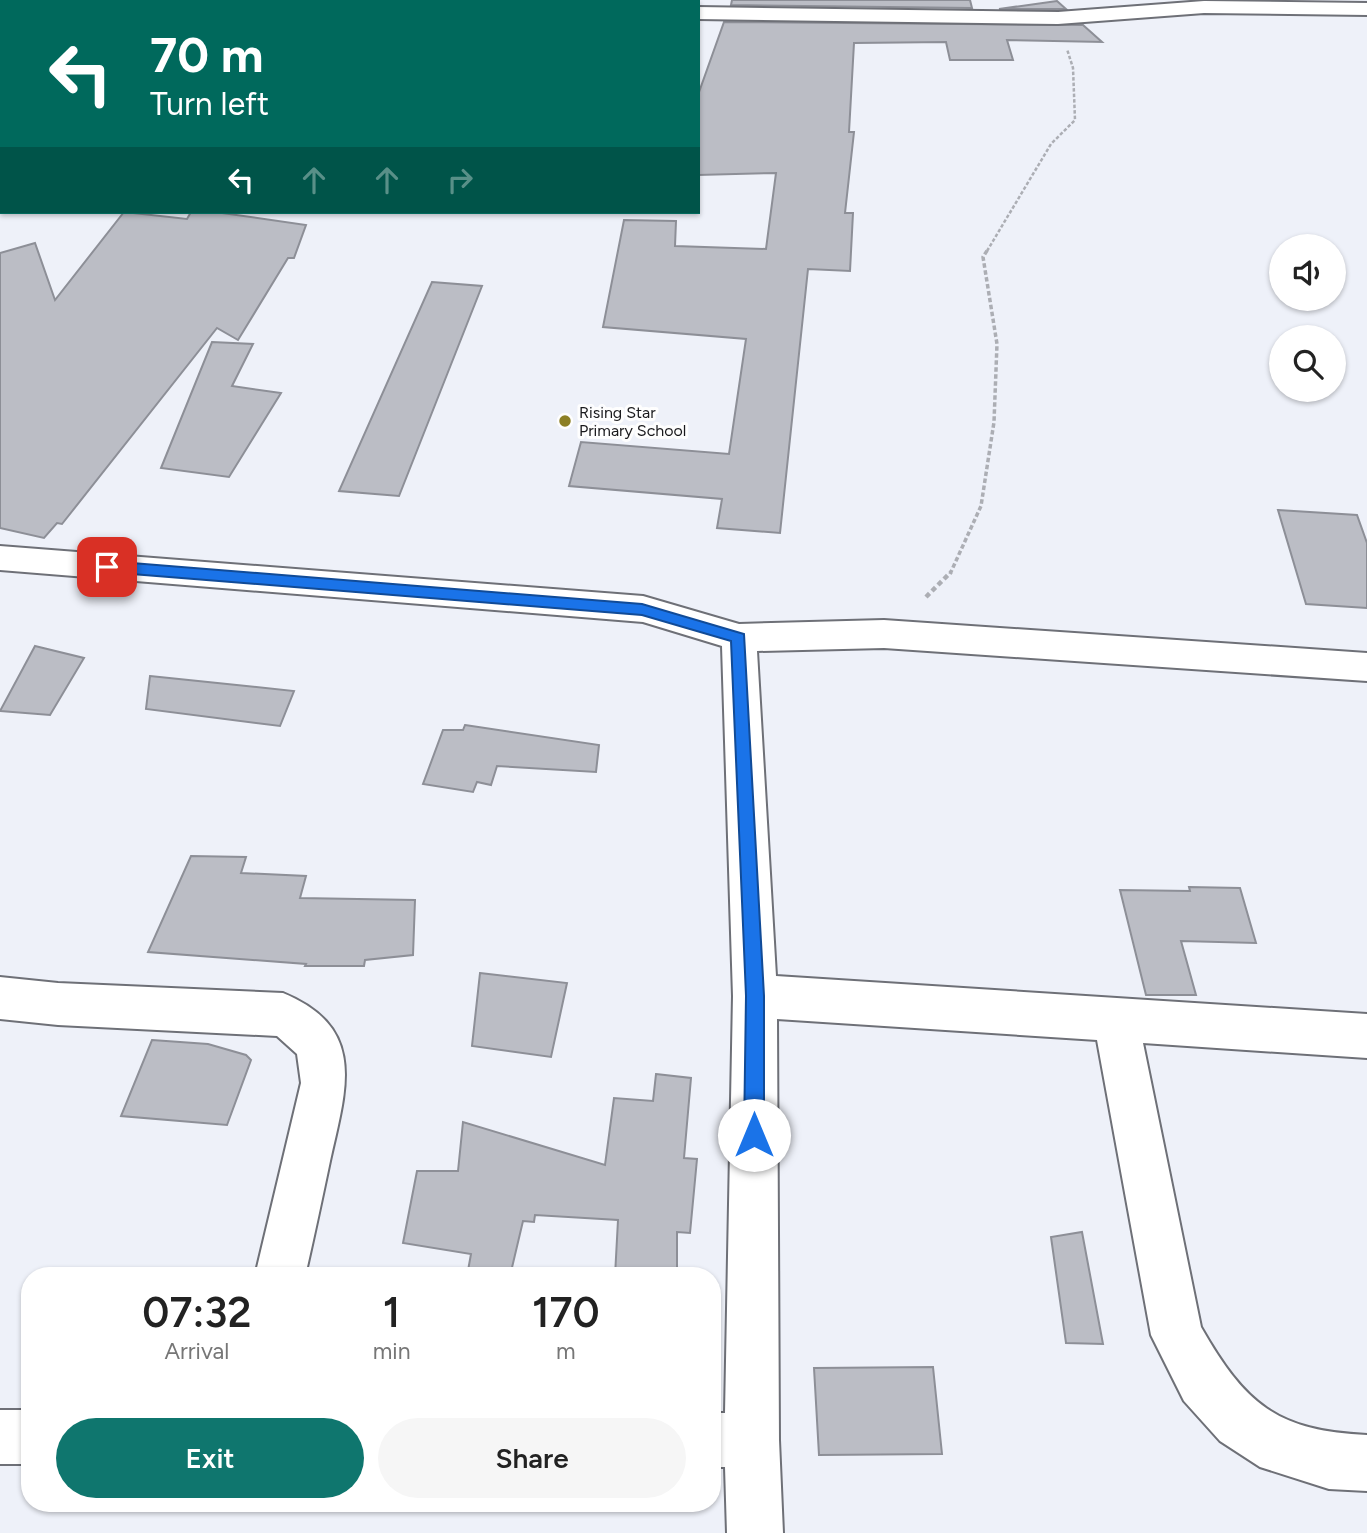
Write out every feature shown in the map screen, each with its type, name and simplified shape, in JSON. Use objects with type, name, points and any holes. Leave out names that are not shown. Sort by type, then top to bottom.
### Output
[{"type":"street","points":[[700,13],[1024,9],[1058,18],[1203,4],[1367,9]]},
{"type":"street","points":[[0,558],[642,609],[739,638],[884,634],[1367,667]]},
{"type":"street","points":[[739,638],[755,996],[732,1440],[755,1533]]},
{"type":"street","points":[[755,996],[1367,1036]]},
{"type":"street","points":[[0,998],[58,1004],[283,1015],[310,1030],[320,1053],[324,1083],[282,1267]]},
{"type":"street","points":[[1116,1021],[1177,1335],[1203,1382],[1239,1422],[1279,1448],[1329,1461],[1367,1463]]},
{"type":"street","points":[[0,1437],[21,1437]]},
{"type":"path","points":[[884,634],[950,575],[981,506],[994,422],[997,344],[984,257],[1051,144],[1075,120],[1073,68],[1058,18]]},
{"type":"building","points":[[732,0],[970,0],[972,8],[731,5]]},
{"type":"building","points":[[1057,1],[1066,9],[999,9]]},
{"type":"building","points":[[724,22],[1083,25],[1102,42],[1007,40],[1013,60],[950,60],[946,42],[854,43],[849,132],[854,132],[845,213],[853,213],[850,271],[808,269],[780,533],[717,528],[722,499],[569,486],[581,442],[729,454],[746,339],[603,327],[624,220],[676,221],[675,246],[766,249],[776,173],[700,175],[700,89]]},
{"type":"building","points":[[122,214],[187,219],[190,214],[229,214],[306,225],[294,258],[288,258],[238,340],[217,328],[62,524],[57,523],[44,538],[0,528],[0,253],[35,243],[55,300]]},
{"type":"building","points":[[432,282],[482,286],[399,496],[339,491]]},
{"type":"building","points":[[212,342],[253,344],[232,386],[281,393],[229,477],[161,468]]},
{"type":"building","points":[[1278,510],[1357,515],[1367,543],[1367,608],[1306,604]]},
{"type":"building","points":[[35,646],[84,658],[50,715],[0,711]]},
{"type":"building","points":[[150,676],[294,691],[280,726],[146,709]]},
{"type":"building","points":[[465,725],[599,745],[596,772],[497,766],[491,785],[477,782],[473,792],[423,784],[443,730],[463,730]]},
{"type":"building","points":[[191,856],[246,857],[241,873],[306,876],[300,898],[415,900],[413,955],[365,960],[364,966],[305,966],[306,964],[148,952]]},
{"type":"building","points":[[1189,887],[1240,888],[1256,943],[1181,941],[1196,995],[1146,995],[1120,890],[1190,891]]},
{"type":"building","points":[[480,973],[567,983],[551,1057],[472,1046]]},
{"type":"building","points":[[152,1040],[208,1044],[246,1055],[251,1060],[227,1125],[121,1116]]},
{"type":"building","points":[[656,1074],[691,1078],[684,1158],[697,1159],[690,1233],[677,1232],[677,1267],[615,1267],[618,1220],[535,1215],[534,1222],[523,1221],[512,1267],[469,1267],[471,1254],[403,1243],[417,1171],[458,1171],[463,1122],[605,1165],[614,1098],[653,1101]]},
{"type":"building","points":[[1082,1232],[1103,1344],[1066,1343],[1051,1237]]},
{"type":"building","points":[[933,1367],[942,1454],[819,1455],[814,1368]]},
{"type":"place","name":"Rising Star Primary School","points":[[565,421]]},
{"type":"route","points":[[107,567],[642,609],[739,638],[755,996],[754,1135]]}]
